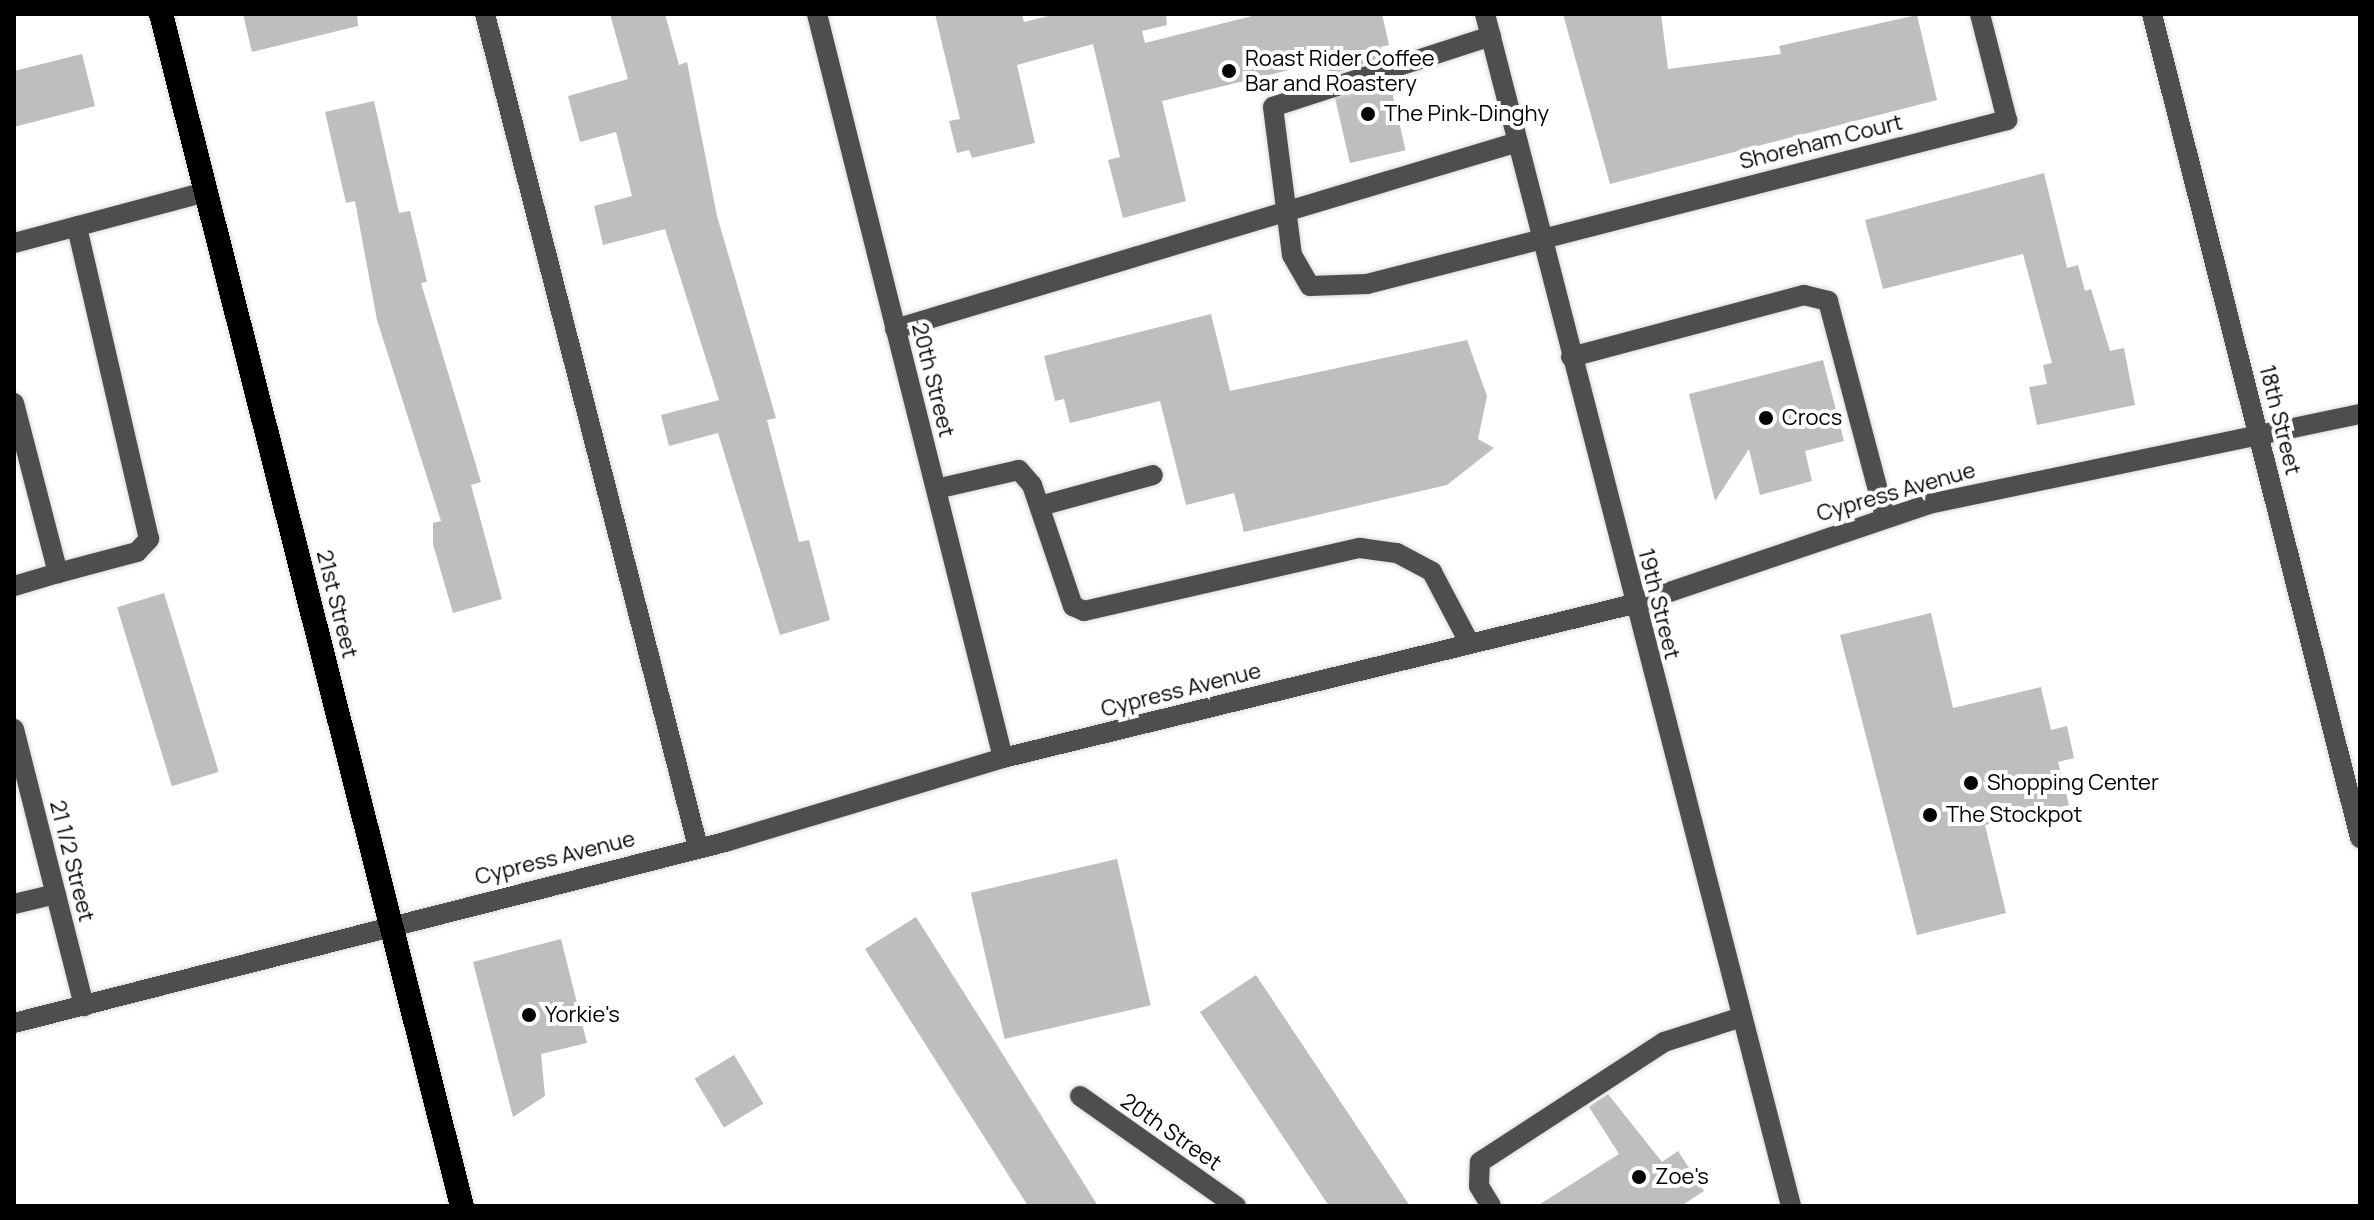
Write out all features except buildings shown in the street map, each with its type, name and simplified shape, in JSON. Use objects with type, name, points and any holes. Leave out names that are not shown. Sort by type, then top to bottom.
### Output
[{"type":"highway","name":"21st Street","points":[[161,14],[462,1206]]},
{"type":"street","points":[[485,14],[698,847]]},
{"type":"street","name":"20th Street","points":[[817,14],[1003,758]]},
{"type":"street","name":"19th Street","points":[[1485,14],[1791,1206]]},
{"type":"street","name":"Shoreham Court","points":[[1542,237],[2007,120],[1980,14]]},
{"type":"street","name":"18th Street","points":[[2152,14],[2360,838]]},
{"type":"street","points":[[1491,36],[1273,107],[1292,255],[1310,286],[1367,284],[1542,237]]},
{"type":"street","points":[[895,329],[1285,210],[1408,180],[1518,142]]},
{"type":"street","points":[[14,243],[206,192]]},
{"type":"street","points":[[14,586],[137,552],[149,539],[77,226]]},
{"type":"street","points":[[1571,357],[1804,295],[1828,301],[1885,517]]},
{"type":"street","points":[[14,403],[58,573]]},
{"type":"street","name":"Cypress Avenue","points":[[14,1023],[392,923],[698,847],[1003,758],[1634,604],[1885,517],[2360,414]]},
{"type":"street","points":[[936,489],[1019,470],[1040,506],[1073,606],[1084,611],[1360,548],[1397,553],[1432,572],[1470,644]]},
{"type":"street","points":[[1040,506],[1153,475]]},
{"type":"street","name":"21 1/2 Street","points":[[14,729],[84,1006]]},
{"type":"street","points":[[14,904],[56,894]]},
{"type":"street","points":[[1491,1206],[1479,1186],[1480,1162],[1664,1042],[1742,1017]]},
{"type":"street","name":"20th Street","points":[[1080,1096],[1236,1206]]},
{"type":"place","name":"Roast Rider Coffee Bar and Roastery","points":[[1229,71]]},
{"type":"place","name":"The Pink-Dinghy","points":[[1368,114]]},
{"type":"place","name":"Crocs","points":[[1766,418]]},
{"type":"place","name":"Shopping Center","points":[[1971,783]]},
{"type":"place","name":"The Stockpot","points":[[1930,815]]},
{"type":"place","name":"Yorkie's","points":[[529,1015]]},
{"type":"place","name":"Zoe's","points":[[1639,1177]]}]
